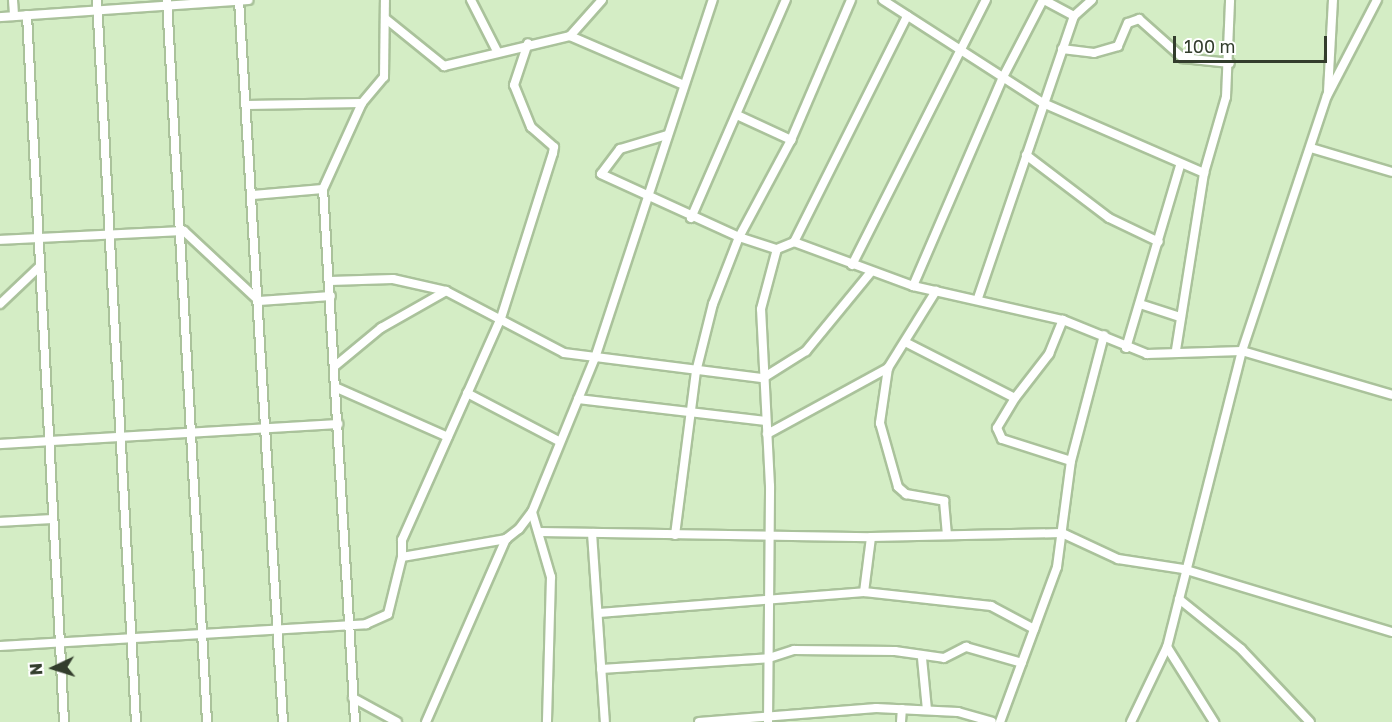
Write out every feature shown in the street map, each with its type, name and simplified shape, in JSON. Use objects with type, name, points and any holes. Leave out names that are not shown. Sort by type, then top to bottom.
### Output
[{"type":"street","points":[[13,0],[14,16]]},
{"type":"street","points":[[97,0],[134,637],[136,722]]},
{"type":"street","points":[[239,0],[268,428],[283,722]]},
{"type":"street","points":[[0,17],[98,11],[167,2],[249,0]]},
{"type":"street","points":[[355,722],[337,388],[322,189],[362,103],[384,78],[385,0]]},
{"type":"street","points":[[471,0],[498,53]]},
{"type":"street","points":[[570,36],[602,0]]},
{"type":"street","points":[[426,722],[506,539],[532,512],[559,441],[596,358],[646,197],[713,0]]},
{"type":"street","points":[[691,218],[786,0]]},
{"type":"street","points":[[675,535],[693,413],[696,372],[713,304],[739,237],[790,140],[850,0]]},
{"type":"street","points":[[883,0],[959,53],[1043,103],[1180,166],[1204,173]]},
{"type":"street","points":[[852,265],[986,0]]},
{"type":"street","points":[[913,286],[1002,79],[1043,0],[1074,16]]},
{"type":"street","points":[[978,298],[1074,16],[1092,0]]},
{"type":"street","points":[[1176,350],[1204,173],[1230,63],[1230,0]]},
{"type":"street","points":[[1327,96],[1333,0]]},
{"type":"street","points":[[1131,722],[1167,647],[1179,599],[1183,569],[1242,351],[1327,96],[1377,0]]},
{"type":"street","points":[[167,2],[184,231],[207,722]]},
{"type":"street","points":[[27,15],[64,722]]},
{"type":"street","points":[[667,135],[620,149],[603,165],[605,180],[739,237],[777,249],[794,242],[907,16]]},
{"type":"street","points":[[386,19],[444,66],[528,43],[570,36],[684,85]]},
{"type":"street","points":[[1062,49],[1094,53],[1118,46],[1128,23],[1139,19],[1183,58],[1230,63]]},
{"type":"street","points":[[0,646],[351,626],[388,614],[402,557],[402,540],[501,318],[554,153],[554,147],[531,127],[514,85],[528,43]]},
{"type":"street","points":[[247,105],[362,103]]},
{"type":"street","points":[[737,115],[790,140]]},
{"type":"street","points":[[1311,148],[1392,172]]},
{"type":"street","points":[[1026,155],[1109,219],[1159,242]]},
{"type":"street","points":[[1126,348],[1143,305],[1180,166]]},
{"type":"street","points":[[253,195],[322,189]]},
{"type":"street","points":[[0,240],[39,240],[184,231],[259,301],[331,296]]},
{"type":"street","points":[[794,242],[913,286],[978,298],[1063,320],[1104,335],[1126,348],[1147,354],[1176,350],[1242,351],[1392,395]]},
{"type":"street","points":[[768,720],[767,434],[764,421],[761,309],[777,249]]},
{"type":"street","points":[[0,304],[39,267]]},
{"type":"street","points":[[330,281],[393,279],[446,291],[564,353],[696,372],[763,378],[806,351],[871,272]]},
{"type":"street","points":[[335,366],[381,328],[446,291]]},
{"type":"street","points":[[936,291],[888,368],[880,423],[898,487],[906,494],[944,501],[947,533]]},
{"type":"street","points":[[1143,305],[1181,316]]},
{"type":"street","points":[[1063,320],[1049,354],[1015,398],[998,434],[1071,461]]},
{"type":"street","points":[[1000,722],[1057,567],[1071,461],[1104,335]]},
{"type":"street","points":[[905,342],[1015,398]]},
{"type":"street","points":[[767,434],[888,368]]},
{"type":"street","points":[[337,388],[448,437]]},
{"type":"street","points":[[467,393],[559,441]]},
{"type":"street","points":[[578,399],[764,421]]},
{"type":"street","points":[[0,444],[338,424]]},
{"type":"street","points":[[532,512],[550,577],[547,722]]},
{"type":"street","points":[[0,522],[53,519]]},
{"type":"street","points":[[539,532],[766,537],[1062,533],[1118,559],[1183,569],[1392,632]]},
{"type":"street","points":[[592,532],[605,722]]},
{"type":"street","points":[[864,592],[871,537]]},
{"type":"street","points":[[402,557],[506,539]]},
{"type":"street","points":[[599,613],[864,592],[991,606],[1034,629]]},
{"type":"street","points":[[1179,599],[1241,649],[1310,722]]},
{"type":"street","points":[[601,669],[769,658],[794,650],[895,651],[922,658],[944,658],[966,647],[1022,663]]},
{"type":"street","points":[[1167,647],[1214,722]]},
{"type":"street","points":[[922,658],[927,710]]},
{"type":"street","points":[[353,698],[393,721]]},
{"type":"street","points":[[901,722],[902,709]]},
{"type":"street","points":[[699,722],[768,720],[902,709],[927,710],[992,722]]}]
